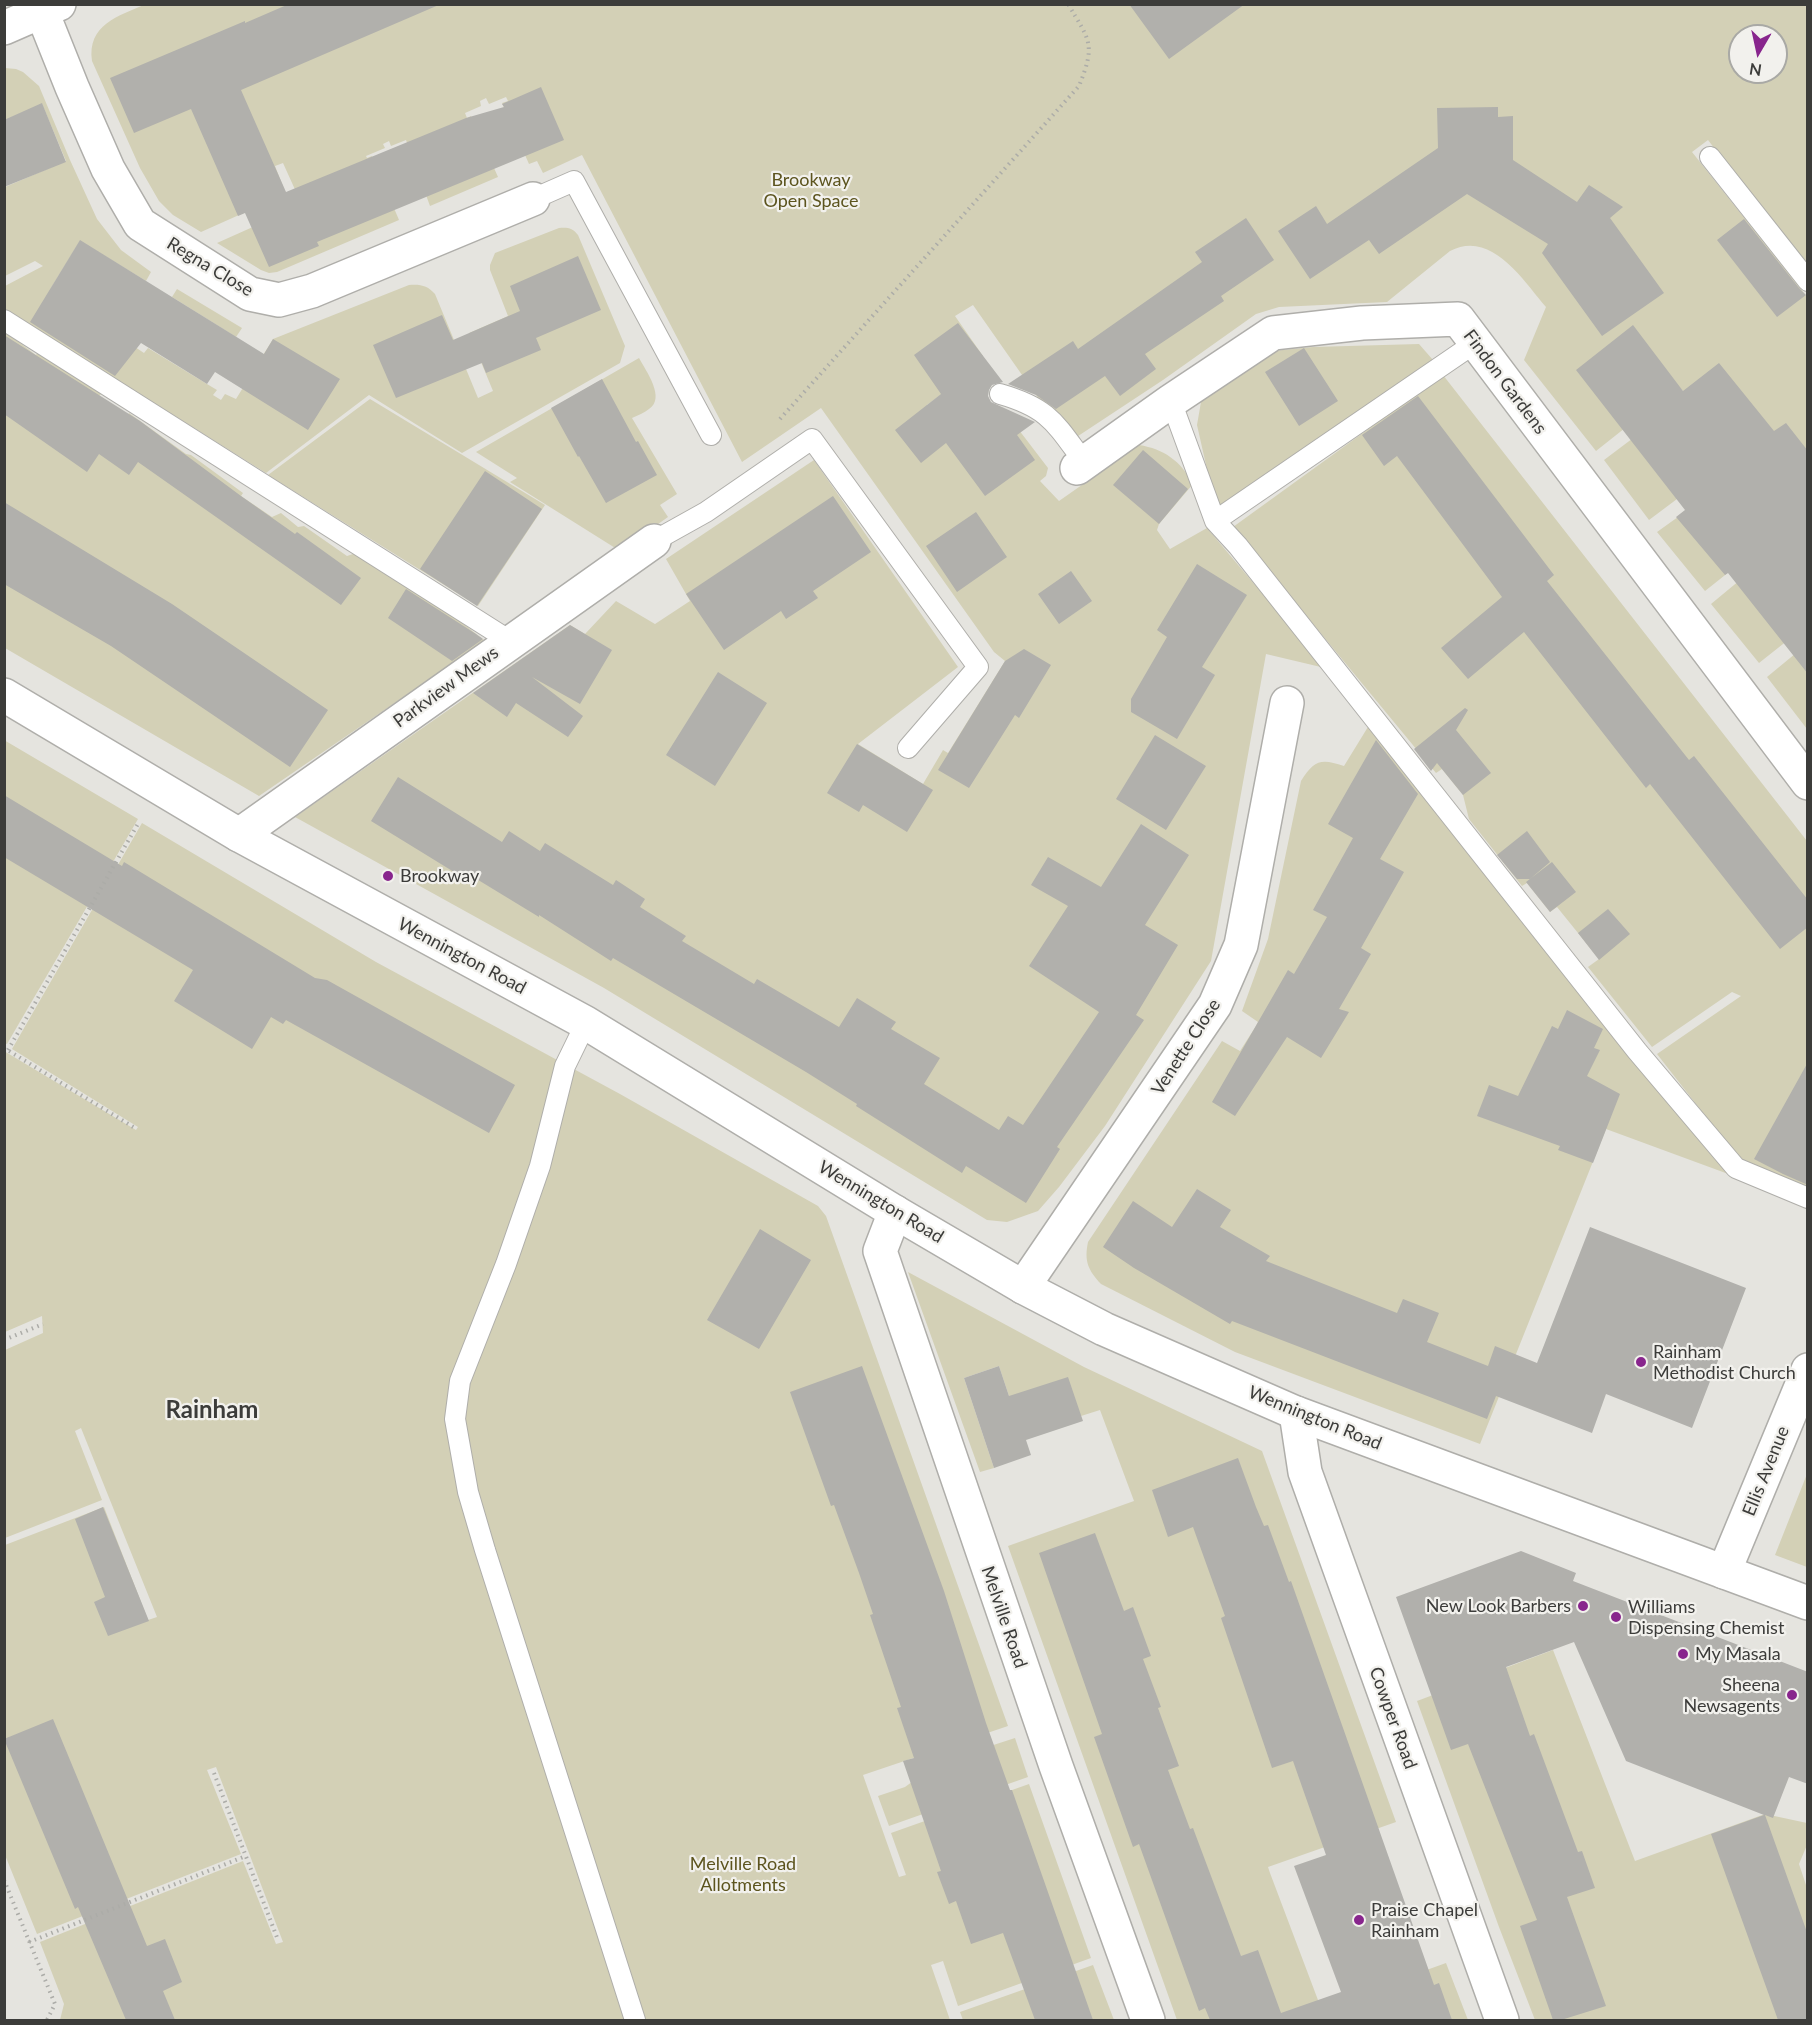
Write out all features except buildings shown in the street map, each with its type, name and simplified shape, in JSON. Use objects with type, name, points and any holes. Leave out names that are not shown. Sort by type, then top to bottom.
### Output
[{"type":"street","points":[[4,28],[51,8]]},
{"type":"street","name":"Regna Close","points":[[51,8],[72,87],[108,169],[140,224],[250,294],[279,300],[312,291],[533,199]]},
{"type":"street","name":"Findon Gardens","points":[[1080,465],[1273,333],[1362,323],[1458,319],[1808,783]]},
{"type":"street","name":"Parkview Mews","points":[[239,835],[654,541]]},
{"type":"street","name":"Wennington Road","points":[[4,695],[239,835],[586,1023],[895,1212],[1023,1287],[1104,1329],[1296,1413],[1808,1603]]},
{"type":"street","name":"Venette Close","points":[[1023,1287],[1215,1005],[1241,945],[1287,704]]},
{"type":"street","name":"Melville Road","points":[[895,1212],[880,1251],[1056,1766],[1148,2020]]},
{"type":"street","name":"Ellis Avenue","points":[[1724,1572],[1808,1370]]},
{"type":"street","name":"Cowper Road","points":[[1296,1413],[1305,1472],[1502,2020]]},
{"type":"lane","points":[[1710,157],[1808,281]]},
{"type":"lane","points":[[533,199],[574,181],[711,435]]},
{"type":"lane","points":[[4,320],[510,641]]},
{"type":"lane","points":[[1215,521],[1475,343]]},
{"type":"lane","points":[[1000,394],[1024,401],[1048,416],[1080,465]]},
{"type":"lane","points":[[1171,401],[1215,521],[1238,546],[1637,1051],[1736,1168],[1808,1198]]},
{"type":"lane","points":[[654,541],[706,512],[812,439],[978,667],[908,748]]},
{"type":"lane","points":[[586,1023],[565,1066],[540,1166],[506,1264],[460,1381],[455,1419],[468,1492],[635,2020]]},
{"type":"path","points":[[773,427],[1079,86],[1089,62],[1089,39],[1068,4]]},
{"type":"path","points":[[135,1128],[6,1048],[159,787]]},
{"type":"path","points":[[4,1340],[43,1324]]},
{"type":"path","points":[[214,1773],[278,1940]]},
{"type":"path","points":[[29,1942],[246,1856]]},
{"type":"path","points":[[4,1880],[55,2004],[47,2020]]},
{"type":"green space","name":"Brookway Open Space","points":[[146,4],[1807,5],[1807,269],[1708,140],[1692,152],[1807,297],[1807,533],[1768,541],[1705,591],[1657,532],[1724,484],[1677,499],[1649,520],[1604,460],[1669,411],[1683,391],[1678,386],[1596,451],[1524,360],[1546,307],[1505,261],[1479,247],[1465,246],[1450,251],[1387,302],[1279,307],[1256,314],[1163,380],[1069,442],[973,305],[955,316],[983,356],[982,364],[927,405],[1009,417],[1048,468],[1046,476],[1040,481],[1059,501],[1139,445],[1171,457],[1193,484],[1159,524],[1157,530],[1170,549],[1207,528],[1325,668],[1266,654],[1211,961],[1105,1126],[1059,1187],[1038,1211],[1007,1222],[987,1220],[604,988],[295,817],[570,625],[585,634],[616,601],[655,624],[690,601],[666,559],[814,460],[958,667],[858,744],[923,784],[943,750],[948,753],[1005,661],[994,652],[821,408],[742,462],[582,155],[543,173],[537,161],[529,164],[502,103],[508,101],[506,97],[489,104],[486,98],[480,101],[481,106],[465,113],[467,118],[471,116],[498,177],[430,206],[406,140],[391,146],[389,141],[383,144],[385,148],[366,156],[367,158],[372,156],[399,220],[277,272],[269,273],[217,243],[302,205],[283,163],[275,166],[286,194],[201,232],[173,215],[159,201],[140,168],[92,61],[94,39],[100,30],[115,18]]},
{"type":"green space","points":[[5,68],[23,72],[39,86],[97,219],[121,250],[151,272],[146,281],[80,241],[51,288],[113,326],[111,331],[144,353],[148,348],[217,390],[213,395],[221,400],[225,394],[236,399],[273,339],[409,285],[427,287],[435,294],[478,398],[493,391],[469,333],[508,316],[490,265],[495,253],[559,228],[572,229],[578,235],[625,346],[620,363],[462,453],[369,395],[266,473],[5,310],[5,286],[43,266],[35,261],[5,276],[5,187],[66,161],[42,104],[5,120]]},
{"type":"green space","points":[[177,289],[242,328],[236,337],[172,297]]},
{"type":"green space","points":[[4,331],[36,355],[39,351],[104,391],[99,396],[127,416],[129,413],[186,454],[191,455],[243,493],[241,496],[272,517],[281,513],[298,527],[304,526],[347,556],[356,553],[455,617],[485,641],[259,796],[5,648]]},
{"type":"green space","points":[[1419,344],[1433,360],[1221,508],[1211,487],[1197,425],[1201,402],[1217,385],[1273,351],[1313,347]]},
{"type":"green space","points":[[639,358],[653,384],[656,398],[649,409],[632,418],[677,494],[660,505],[668,517],[620,551],[510,482],[517,478],[476,452]]},
{"type":"green space","points":[[1443,375],[1807,841],[1807,1192],[1742,1163],[1657,1054],[1741,996],[1732,992],[1652,1047],[1588,967],[1599,959],[1557,907],[1550,912],[1527,883],[1522,886],[1469,819],[1463,795],[1442,769],[1436,773],[1233,527]]},
{"type":"green space","points":[[370,399],[545,505],[478,606],[268,475]]},
{"type":"green space","points":[[1792,537],[1807,625],[1759,663],[1711,604]]},
{"type":"green space","points":[[1807,644],[1807,729],[1767,677]]},
{"type":"green space","points":[[1371,722],[1731,1175],[1606,1129],[1480,1444],[1235,1352],[1101,1284],[1090,1270],[1087,1260],[1088,1242],[1222,1041],[1240,1051],[1256,1026],[1258,1022],[1242,1011],[1268,939],[1301,781],[1314,765],[1319,763],[1329,762],[1344,766]]},
{"type":"green space","points":[[4,740],[138,819],[7,1044],[4,1043]]},
{"type":"green space","name":"Melville Road Allotments","points":[[142,823],[376,962],[620,1094],[818,1206],[826,1216],[1008,1726],[863,1775],[899,1877],[906,1875],[891,1833],[1029,1784],[1091,1958],[958,2006],[943,1961],[931,1965],[950,2020],[60,2020],[64,2004],[40,1942],[243,1861],[276,1944],[283,1942],[216,1767],[207,1770],[241,1854],[37,1934],[5,1855],[5,1545],[104,1507],[148,1620],[157,1617],[81,1428],[75,1431],[102,1500],[5,1538],[5,1350],[43,1333],[42,1316],[5,1332],[4,1051],[136,1130],[138,1127],[12,1049]]},
{"type":"green space","points":[[908,1272],[1084,1367],[1262,1451],[1396,1822],[1268,1867],[1270,1873],[1321,2008],[1446,1963],[1468,2020],[1177,2020],[1008,1546],[1134,1501],[1100,1410],[1081,1416],[1009,1396],[999,1366],[964,1378],[994,1468],[980,1472]]},
{"type":"green space","points":[[1807,1474],[1807,1567],[1775,1555]]},
{"type":"green space","points":[[1553,1650],[1635,1861],[1765,1814],[1807,1823],[1807,1845],[1799,1864],[1807,1888],[1807,2020],[1535,2020],[1417,1701]]},
{"type":"green space","points":[[1015,1738],[1028,1777],[889,1826],[878,1796],[905,1787],[938,1763]]},
{"type":"green space","points":[[1093,1965],[1114,2020],[963,2020],[960,2012]]},
{"type":"place","name":"Brookway","points":[[388,876]]},
{"type":"place","name":"Rainham Methodist Church","points":[[1641,1362]]},
{"type":"place","name":"New Look Barbers","points":[[1583,1606]]},
{"type":"place","name":"Williams Dispensing Chemist","points":[[1616,1617]]},
{"type":"place","name":"My Masala","points":[[1683,1654]]},
{"type":"place","name":"Sheena Newsagents","points":[[1792,1695]]},
{"type":"place","name":"Praise Chapel Rainham","points":[[1359,1920]]},
{"type":"district","name":"Rainham","points":[[212,1410]]}]
